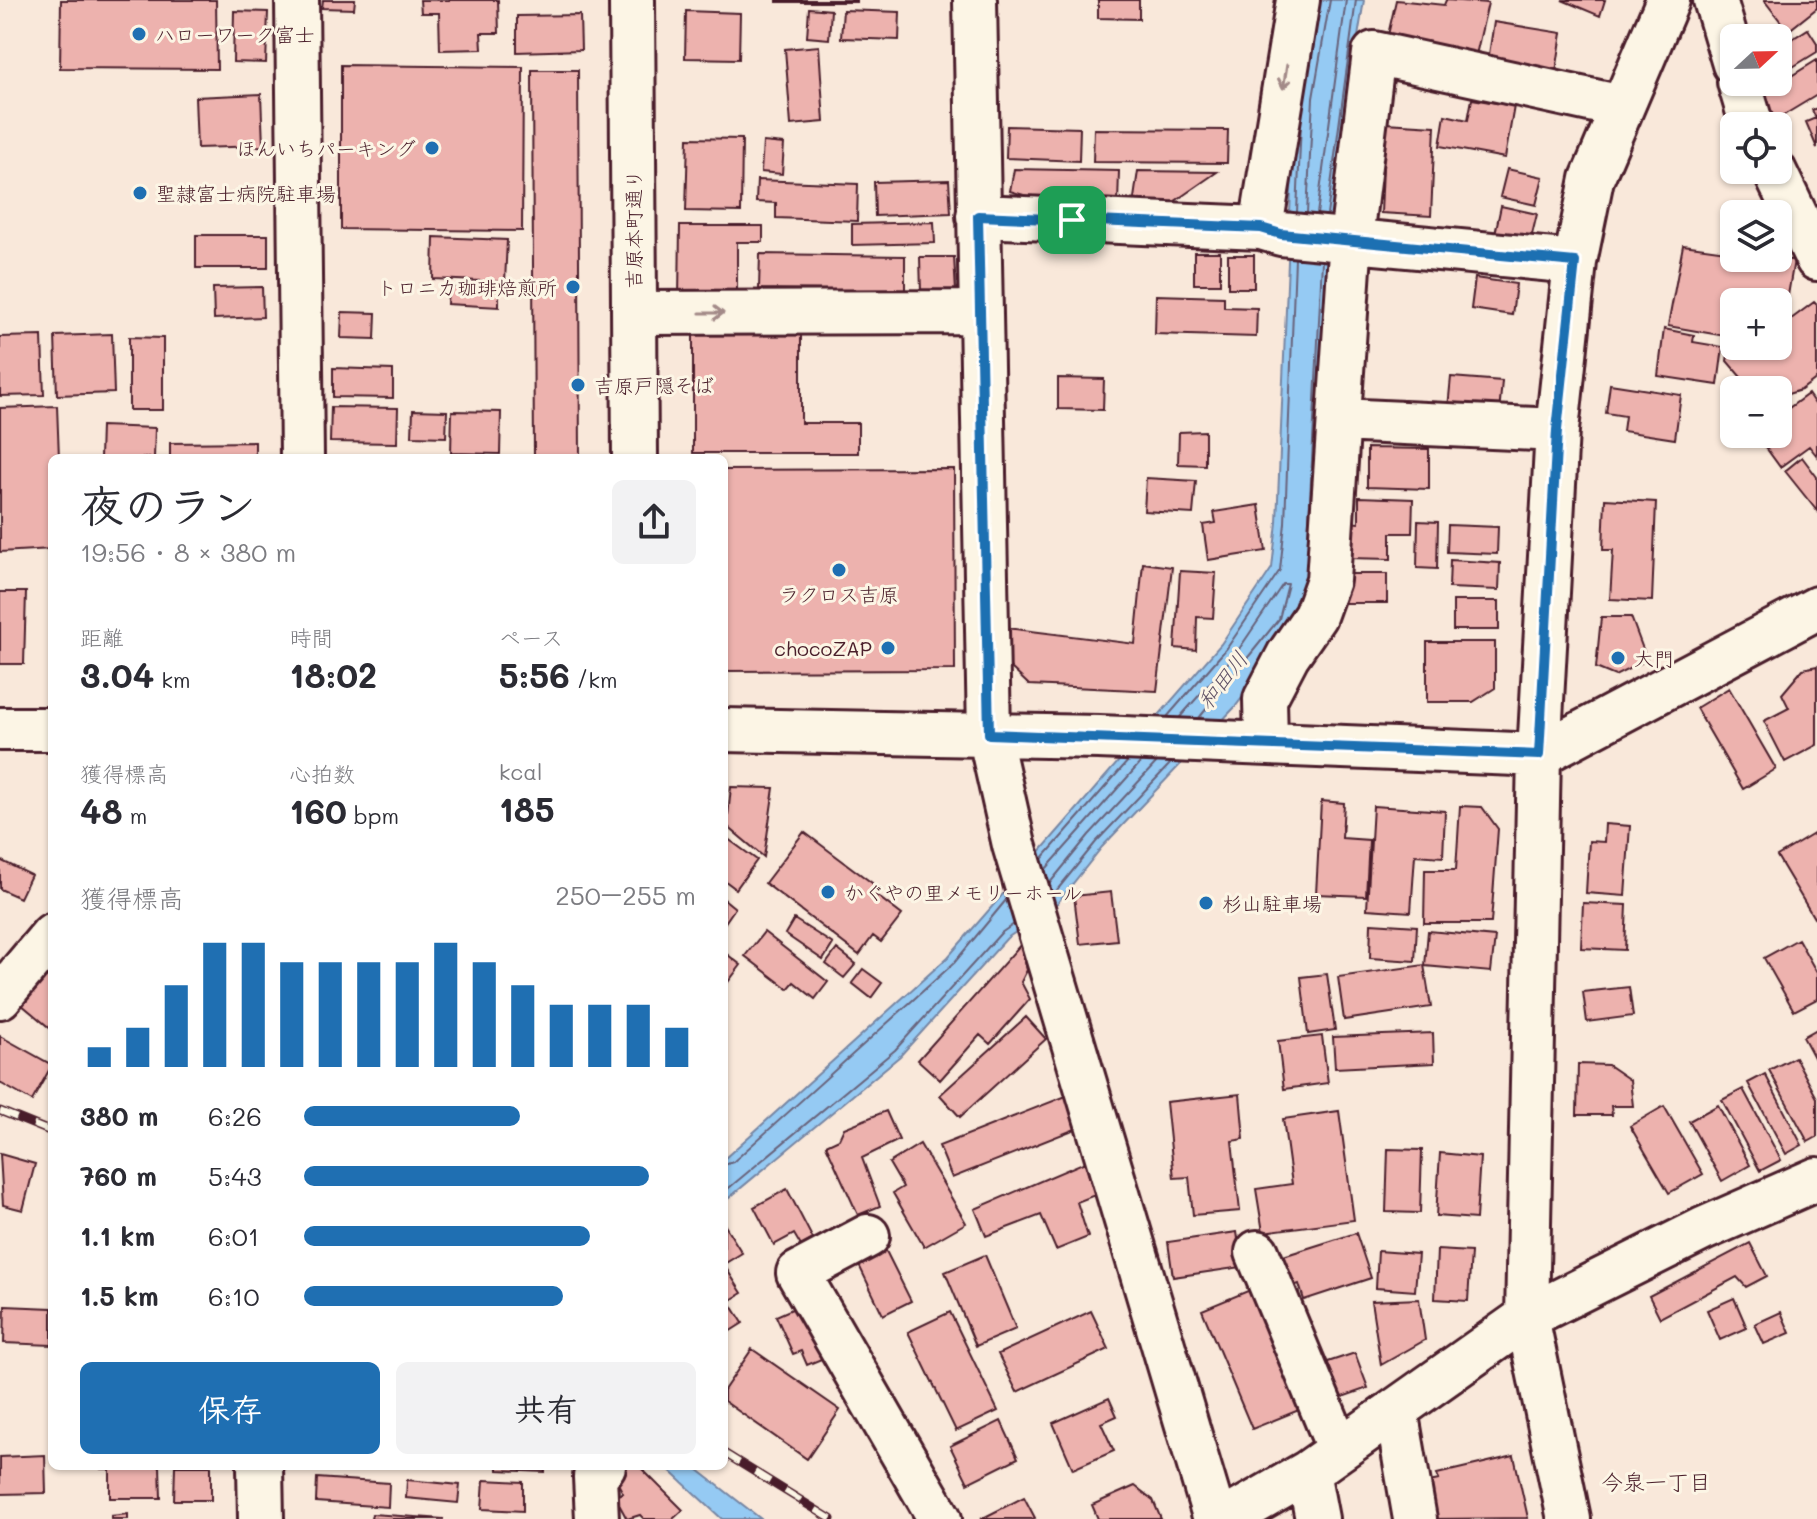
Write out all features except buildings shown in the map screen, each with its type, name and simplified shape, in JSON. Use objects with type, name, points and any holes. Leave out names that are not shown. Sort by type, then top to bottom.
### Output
[{"type":"main road","name":"吉原本町通り","points":[[632,0],[635,454]]},
{"type":"main road","points":[[260,1470],[261,1519]]},
{"type":"street","points":[[297,0],[302,454]]},
{"type":"street","points":[[975,0],[978,312],[989,734],[1014,845],[1215,1519]]},
{"type":"street","points":[[1271,231],[1298,0]]},
{"type":"street","points":[[1569,1519],[1527,1317],[1539,755],[1557,430],[1575,262],[1592,179],[1668,0]]},
{"type":"street","points":[[1715,0],[1722,24]]},
{"type":"street","points":[[1266,743],[1265,699],[1288,655],[1315,616],[1328,580],[1339,420],[1346,238],[1374,53],[1622,107]]},
{"type":"street","points":[[1781,184],[1817,259]]},
{"type":"street","points":[[978,216],[1271,231],[1575,262]]},
{"type":"street","points":[[634,313],[978,312]]},
{"type":"street","points":[[1339,420],[1557,430]]},
{"type":"street","points":[[728,730],[1099,737],[1539,755],[1817,608]]},
{"type":"street","points":[[0,729],[48,729]]},
{"type":"street","points":[[0,997],[48,940]]},
{"type":"street","points":[[1226,1519],[1323,1461],[1527,1317],[1703,1229],[1817,1179]]},
{"type":"street","points":[[868,1236],[798,1273],[940,1519]]},
{"type":"street","points":[[1257,1252],[1323,1461],[1317,1519]]},
{"type":"street","points":[[1396,1410],[1415,1519]]},
{"type":"street","points":[[597,1519],[595,1477],[601,1470]]},
{"type":"water","name":"和田川","points":[[1313,0],[1364,0],[1356,49],[1314,573],[1295,628],[1235,707],[1102,847],[1055,906],[1007,938],[900,1056],[728,1199],[728,1155],[948,957],[1221,644],[1272,568],[1277,522],[1295,96]]},
{"type":"water","points":[[669,1470],[698,1470],[761,1519],[722,1519]]},
{"type":"railway","points":[[0,1111],[48,1130]]},
{"type":"railway","points":[[728,1455],[831,1519]]},
{"type":"place","name":"ハローワーク富士","points":[[139,34]]},
{"type":"place","name":"ほんいちパーキング","points":[[432,148]]},
{"type":"place","name":"聖隷富士病院駐車場","points":[[140,193]]},
{"type":"place","name":"トロニカ珈琲焙煎所","points":[[573,287]]},
{"type":"place","name":"吉原戸隠そば","points":[[578,385]]},
{"type":"place","name":"ラクロス吉原","points":[[839,570]]},
{"type":"place","name":"chocoZAP","points":[[888,648]]},
{"type":"place","name":"大門","points":[[1618,658]]},
{"type":"place","name":"かぐやの里メモリーホール","points":[[828,892]]},
{"type":"place","name":"杉山駐車場","points":[[1206,903]]},
{"type":"district","name":"今泉一丁目","points":[[1656,1481]]},
{"type":"route","points":[[978,216],[1072,220],[1261,228],[1281,234],[1351,238],[1575,262],[1557,430],[1539,755],[989,734],[978,216]]}]
